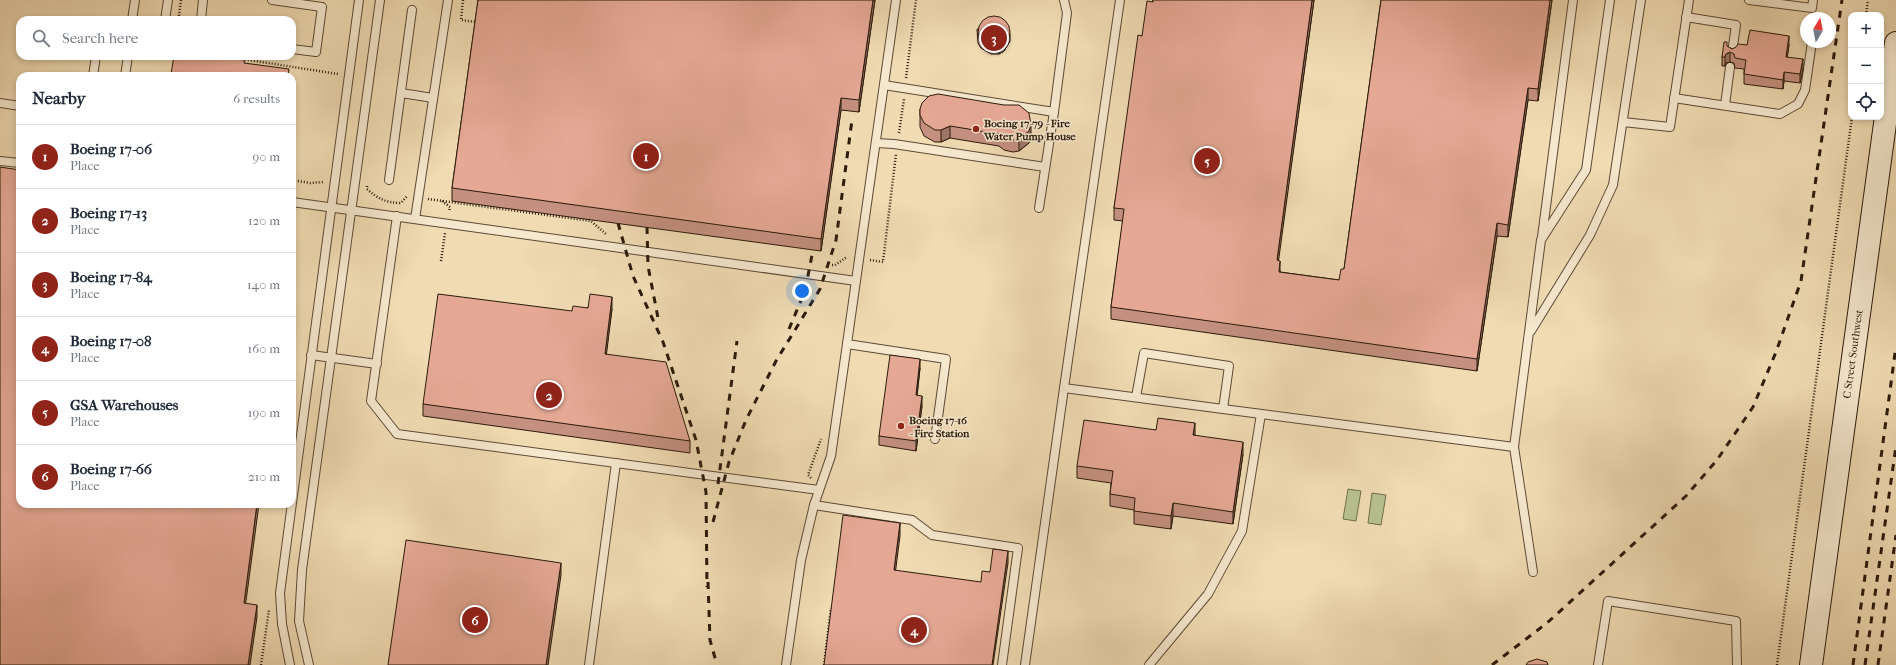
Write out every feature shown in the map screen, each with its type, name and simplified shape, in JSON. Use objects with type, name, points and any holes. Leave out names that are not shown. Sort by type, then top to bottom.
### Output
[{"type":"main road","name":"C Street Southwest","points":[[1811,665],[1896,43]]},
{"type":"lane","points":[[133,16],[135,0]]},
{"type":"lane","points":[[166,16],[168,0]]},
{"type":"lane","points":[[202,16],[204,0]]},
{"type":"lane","points":[[272,0],[322,7],[316,52],[296,50]]},
{"type":"lane","points":[[296,474],[359,0]]},
{"type":"lane","points":[[309,665],[299,621],[301,576],[380,0]]},
{"type":"lane","points":[[415,219],[448,0]]},
{"type":"lane","points":[[786,665],[801,560],[814,505],[831,456],[896,0]]},
{"type":"lane","points":[[1039,208],[1054,112],[1067,13],[1064,0]]},
{"type":"lane","points":[[1025,665],[1120,0]]},
{"type":"lane","points":[[1533,572],[1514,447],[1573,0]]},
{"type":"lane","points":[[1541,240],[1586,170],[1610,0]]},
{"type":"lane","points":[[1529,334],[1590,235],[1613,185],[1641,0]]},
{"type":"lane","points":[[1623,122],[1670,127],[1689,0]]},
{"type":"lane","points":[[1749,0],[1812,8],[1813,0]]},
{"type":"lane","points":[[388,180],[412,10]]},
{"type":"lane","points":[[1686,17],[1736,25],[1732,53]]},
{"type":"lane","points":[[1674,98],[1780,114],[1798,104],[1806,90],[1811,48]]},
{"type":"lane","points":[[94,72],[95,60]]},
{"type":"lane","points":[[126,72],[127,60]]},
{"type":"lane","points":[[1725,105],[1730,67]]},
{"type":"lane","points":[[884,85],[1054,112]]},
{"type":"lane","points":[[401,93],[433,98]]},
{"type":"lane","points":[[0,103],[16,105]]},
{"type":"lane","points":[[876,143],[894,144],[1045,167]]},
{"type":"lane","points":[[0,161],[16,163]]},
{"type":"lane","points":[[296,203],[856,281]]},
{"type":"lane","points":[[397,216],[371,402],[397,434],[819,490]]},
{"type":"lane","points":[[847,344],[946,359],[935,439]]},
{"type":"lane","points":[[1136,397],[1144,353],[1229,366],[1223,409]]},
{"type":"lane","points":[[312,355],[377,364]]},
{"type":"lane","points":[[1064,388],[1514,447]]},
{"type":"lane","points":[[1149,665],[1208,594],[1242,531],[1261,414]]},
{"type":"lane","points":[[589,665],[616,463]]},
{"type":"lane","points":[[814,505],[912,520],[932,535],[1018,548],[1002,665]]},
{"type":"lane","points":[[290,665],[282,624],[280,594],[292,508]]},
{"type":"lane","points":[[1598,665],[1608,601],[1736,621],[1737,665]]},
{"type":"path","points":[[180,16],[181,0]]},
{"type":"path","points":[[463,0],[461,20],[476,22]]},
{"type":"path","points":[[1866,12],[1868,0]]},
{"type":"path","points":[[1777,665],[1852,120]]},
{"type":"path","points":[[367,182],[367,188],[376,198],[393,203],[401,203],[407,196],[591,221],[611,239]]},
{"type":"path","points":[[828,266],[836,265],[847,256]]},
{"type":"green space","points":[[1348,489],[1361,491],[1356,521],[1343,519]]},
{"type":"green space","points":[[1372,493],[1386,495],[1381,525],[1368,523]]},
{"type":"building","points":[[478,0],[873,0],[859,100],[841,98],[821,239],[452,188]]},
{"type":"building","points":[[1153,0],[1312,0],[1277,260],[1280,261],[1279,272],[1339,280],[1341,269],[1344,269],[1381,0],[1550,0],[1538,89],[1528,88],[1508,225],[1497,223],[1477,359],[1111,307],[1124,209],[1114,208],[1138,35],[1142,36],[1147,1],[1153,2]]},
{"type":"building","points":[[997,16],[1003,18],[1008,23],[1010,32],[1008,41],[1003,46],[991,48],[985,46],[980,41],[978,29],[980,23],[985,18]]},
{"type":"building","points":[[1750,30],[1789,36],[1786,57],[1803,59],[1800,74],[1784,72],[1783,80],[1744,74],[1746,60],[1735,58],[1734,54],[1730,52],[1726,54],[1725,57],[1722,57],[1724,42],[1727,42],[1727,46],[1732,49],[1738,44],[1747,45]]},
{"type":"building","points":[[173,60],[244,60],[244,63],[289,69],[289,72],[171,72]]},
{"type":"building","points":[[938,94],[1004,105],[1019,105],[1029,113],[1031,125],[1029,131],[1019,139],[1013,140],[1004,138],[999,134],[950,126],[941,130],[935,130],[924,123],[920,115],[920,109],[922,103],[929,96]]},
{"type":"building","points":[[0,167],[16,169],[16,508],[256,508],[244,603],[257,605],[248,665],[0,665]]},
{"type":"building","points":[[438,294],[572,311],[573,306],[588,308],[590,294],[612,297],[605,354],[666,362],[690,441],[423,404]]},
{"type":"building","name":"Boeing 17-16 - Fire Station","points":[[890,355],[920,359],[916,395],[922,396],[916,441],[879,436]]},
{"type":"building","points":[[1158,418],[1195,423],[1193,435],[1243,442],[1233,512],[1173,503],[1171,516],[1134,511],[1135,498],[1110,494],[1113,471],[1077,466],[1084,420],[1156,430]]},
{"type":"building","points":[[843,515],[900,523],[894,570],[981,582],[982,571],[990,572],[993,549],[1008,551],[992,665],[824,665]]},
{"type":"building","points":[[406,540],[561,563],[546,665],[388,665]]},
{"type":"building","points":[[1537,659],[1547,662],[1548,665],[1526,665],[1528,662]]},
{"type":"railway","points":[[1492,665],[1547,623],[1686,496],[1717,460],[1753,407],[1776,352],[1801,281],[1842,0]]},
{"type":"railway","points":[[713,522],[729,462],[746,420],[776,361],[820,289],[836,240],[852,120]]},
{"type":"railway","points":[[618,223],[633,276],[663,342],[696,440],[706,492],[707,587]]},
{"type":"railway","points":[[647,227],[648,266],[659,323]]},
{"type":"railway","points":[[789,329],[805,291],[813,250]]},
{"type":"railway","points":[[718,484],[737,341]]},
{"type":"railway","points":[[1853,665],[1896,346]]},
{"type":"railway","points":[[1865,665],[1896,446]]},
{"type":"railway","points":[[1878,665],[1896,535]]},
{"type":"railway","points":[[708,582],[710,640],[717,665]]},
{"type":"place","name":"Boeing 17-84","points":[[994,38]]},
{"type":"place","name":"Boeing 17-79 - Fire Water Pump House","points":[[976,129]]},
{"type":"place","name":"Boeing 17-06","points":[[646,156]]},
{"type":"place","name":"GSA Warehouses","points":[[1207,161]]},
{"type":"place","name":"Boeing 17-13","points":[[549,395]]},
{"type":"place","name":"Boeing 17-16 - Fire Station","points":[[901,426]]},
{"type":"place","name":"Boeing 17-66","points":[[475,620]]},
{"type":"place","name":"Boeing 17-08","points":[[914,630]]}]
